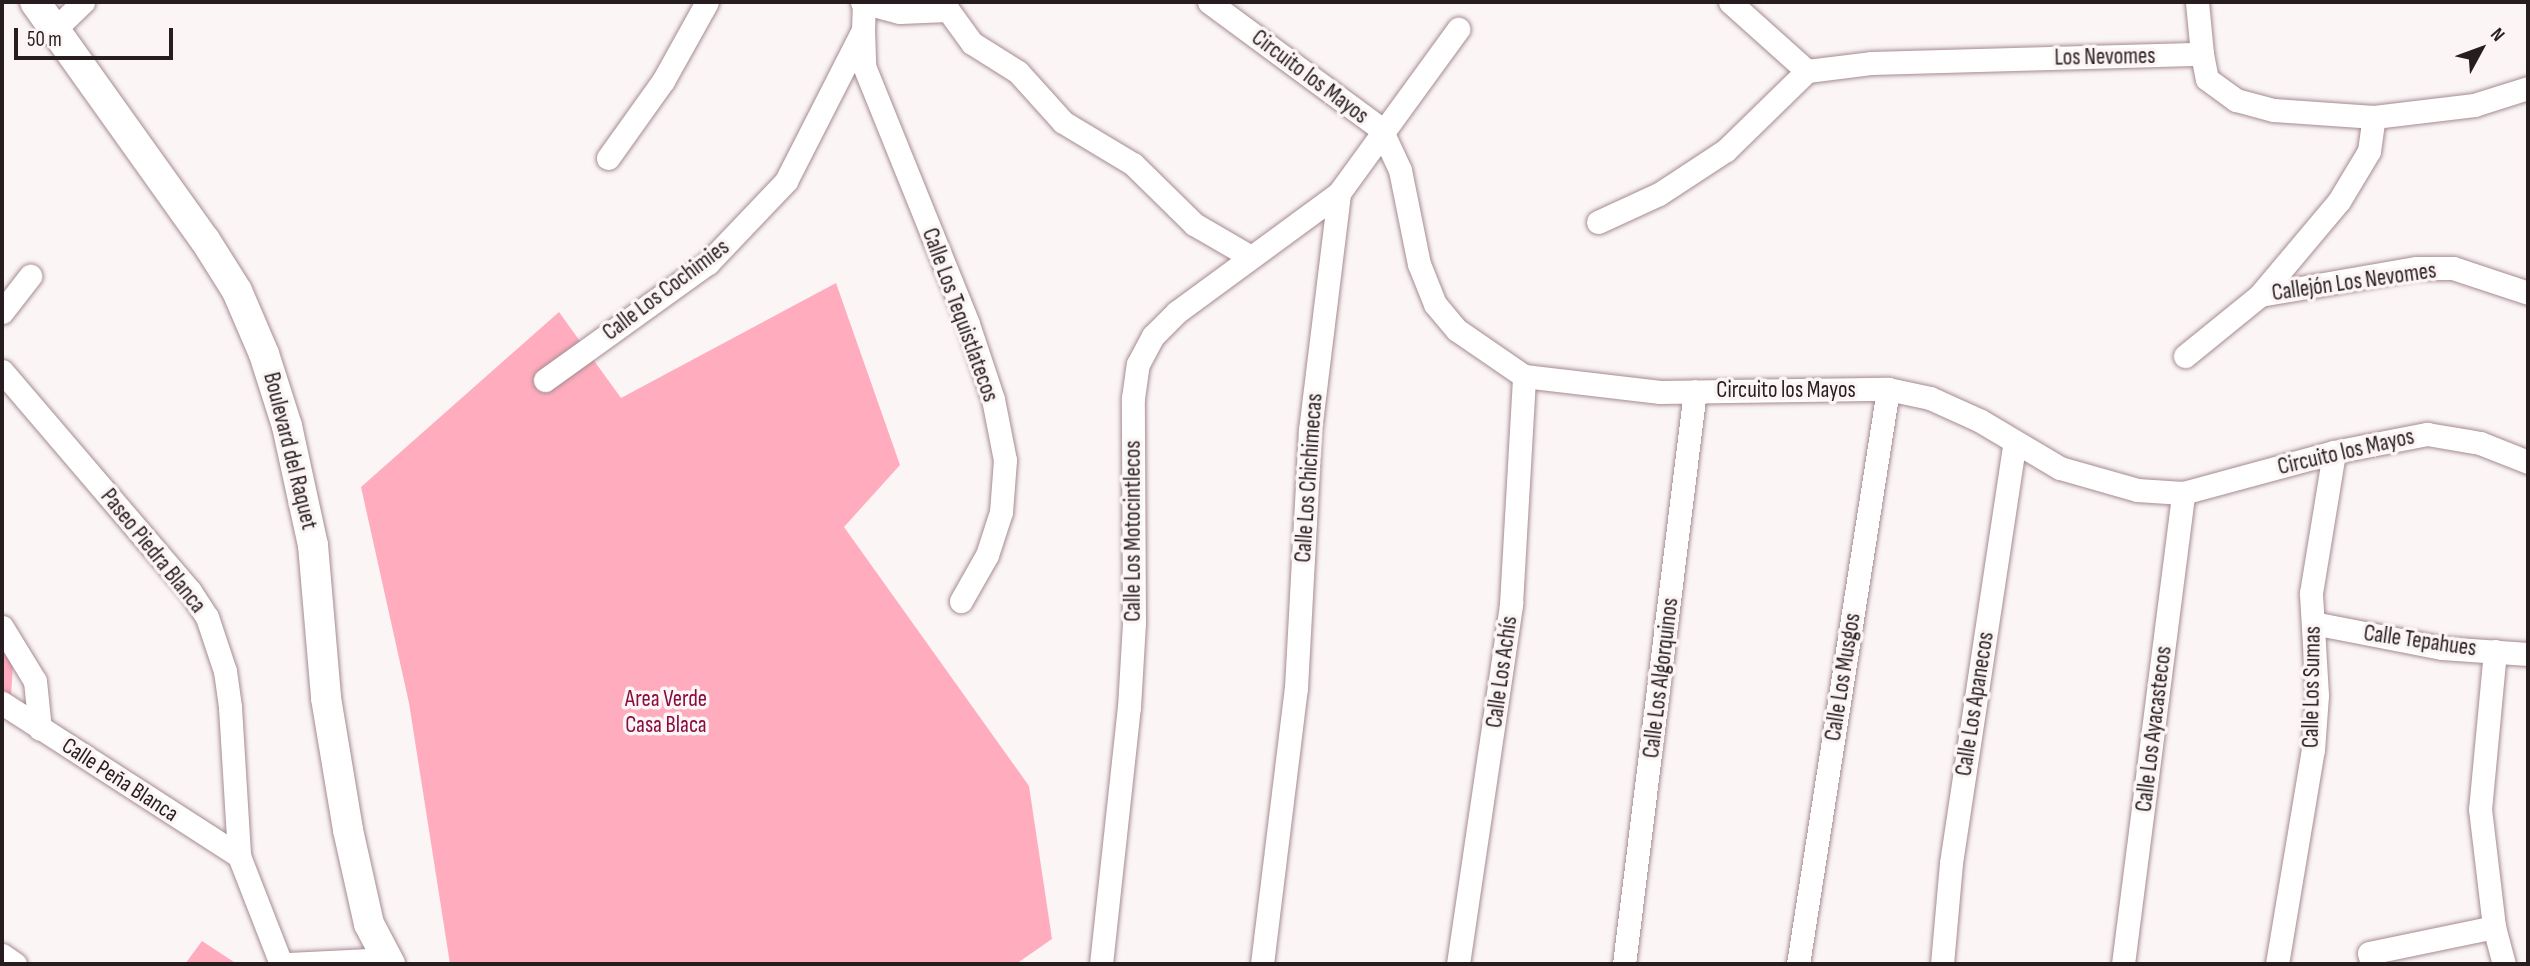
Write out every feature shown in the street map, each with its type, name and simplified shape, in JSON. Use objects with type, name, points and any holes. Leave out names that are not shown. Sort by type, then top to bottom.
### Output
[{"type":"street","name":"Boulevard del Raquet","points":[[35,2],[205,240],[237,291],[264,355],[287,426],[313,545],[326,698],[377,962]]},
{"type":"street","points":[[55,29],[83,2]]},
{"type":"street","points":[[608,158],[663,81],[707,2]]},
{"type":"street","points":[[863,2],[900,12],[948,10],[972,43],[1018,72],[1063,121],[1132,164],[1194,224],[1251,257]]},
{"type":"street","name":"Calle Los Cochimies","points":[[545,380],[708,263],[746,227],[786,181],[863,30],[863,2]]},
{"type":"street","name":"Circuito los Mayos","points":[[1209,2],[1381,130],[1401,170],[1419,264],[1435,304],[1457,330],[1524,376],[1617,390],[1888,389],[1930,398],[1979,420],[2014,445],[2097,482],[2183,493],[2334,452],[2427,434],[2480,443],[2528,462]]},
{"type":"street","points":[[1598,222],[1659,194],[1726,150],[1807,71],[1730,2]]},
{"type":"street","points":[[2197,2],[2207,79],[2236,100],[2274,110],[2374,117],[2474,105],[2528,88]]},
{"type":"street","name":"Calle Los Chichimecas","points":[[1262,964],[1296,688],[1310,430],[1339,193],[1381,130],[1458,29]]},
{"type":"street","name":"Calle Los Tequistlatecos","points":[[863,30],[864,66],[968,324],[993,399],[1005,460],[1001,512],[987,555],[961,601]]},
{"type":"street","name":"Los Nevomes","points":[[1807,71],[1910,62],[2202,54]]},
{"type":"street","points":[[2185,356],[2260,295],[2358,175],[2369,151],[2374,117]]},
{"type":"street","name":"Calle Los Motocintlecos","points":[[1101,964],[1131,679],[1131,467],[1138,364],[1153,336],[1177,312],[1339,193]]},
{"type":"street","name":"Callejón Los Nevomes","points":[[2260,295],[2417,268],[2453,268],[2528,293]]},
{"type":"street","points":[[2,312],[30,276]]},
{"type":"street","name":"Paseo Piedra Blanca","points":[[2,371],[190,591],[207,617],[225,671],[230,707],[239,856],[281,964]]},
{"type":"street","name":"Calle Los Achís","points":[[1458,964],[1511,604],[1524,376]]},
{"type":"street","name":"Calle Los Musgos","points":[[1798,964],[1888,389]]},
{"type":"street","name":"Calle Los Algorquinos","points":[[1624,964],[1695,391]]},
{"type":"street","name":"Calle Los Apanecos","points":[[1942,964],[1951,863],[2014,445]]},
{"type":"street","name":"Calle Los Sumas","points":[[2277,964],[2313,750],[2317,695],[2314,562],[2334,452]]},
{"type":"street","name":"Calle Los Ayacastecos","points":[[2123,964],[2183,493]]},
{"type":"street","name":"Calle Tepahues","points":[[2314,623],[2409,643],[2528,654]]},
{"type":"street","points":[[2,627],[35,681],[40,729]]},
{"type":"street","points":[[2495,651],[2480,809],[2494,927],[2504,964]]},
{"type":"street","name":"Calle Peña Blanca","points":[[2,703],[239,856]]},
{"type":"street","points":[[2372,964],[2369,953],[2494,927]]},
{"type":"street","points":[[2,955],[16,964]]},
{"type":"street","points":[[290,964],[377,962]]},
{"type":"green space","name":"Area Verde Casa Blaca","points":[[836,283],[900,465],[844,527],[1029,786],[1052,939],[1016,964],[450,964],[409,703],[361,487],[559,312],[621,398]]},
{"type":"green space","points":[[2,638],[14,651],[11,695],[2,689]]},
{"type":"green space","points":[[202,941],[237,964],[185,964]]}]
